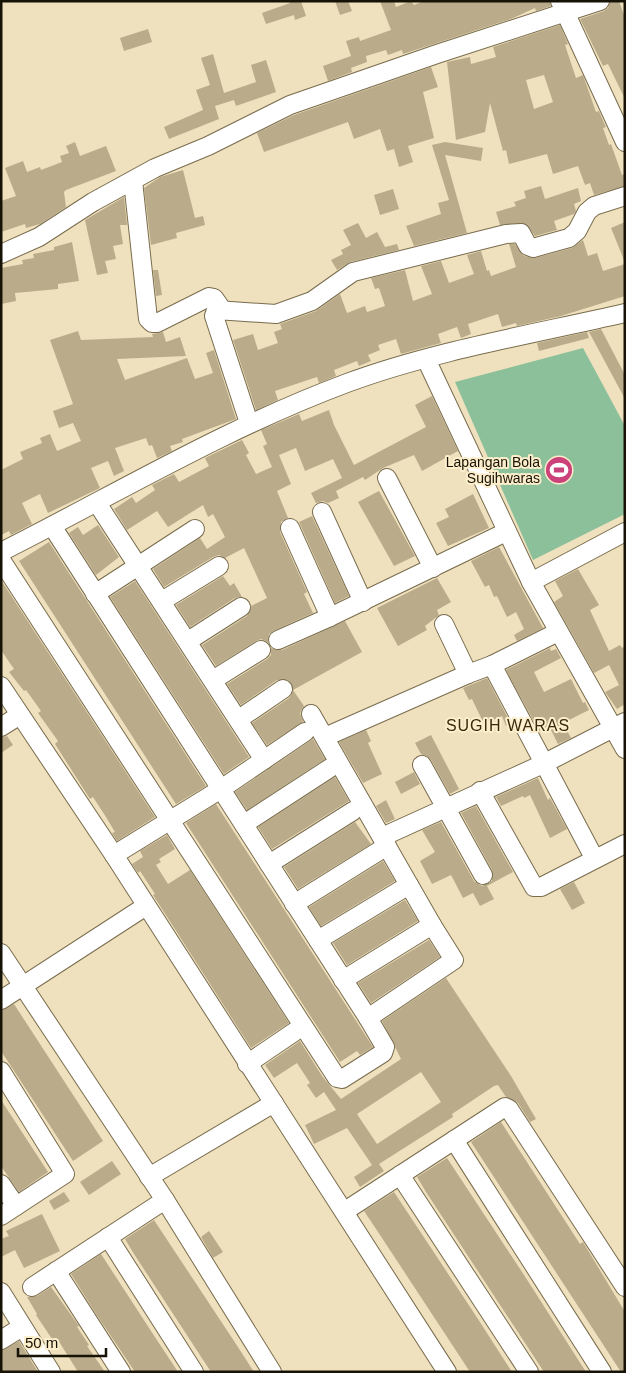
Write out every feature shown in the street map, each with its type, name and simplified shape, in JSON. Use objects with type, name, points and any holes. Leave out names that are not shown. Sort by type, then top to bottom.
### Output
[{"type":"street","points":[[1,254],[39,237],[75,212],[133,180],[290,106],[562,7],[600,1]]},
{"type":"street","points":[[562,7],[625,142]]},
{"type":"street","points":[[133,180],[148,319],[152,323],[157,323],[204,298],[265,315],[276,314],[312,301],[352,272],[506,234],[521,233],[528,246],[532,248],[567,239],[577,231],[587,212],[594,206],[625,196]]},
{"type":"street","points":[[218,303],[214,316],[249,424]]},
{"type":"street","points":[[1,552],[249,424],[347,383],[426,359],[625,313]]},
{"type":"street","points":[[426,359],[531,582],[558,632],[619,725],[625,749]]},
{"type":"street","points":[[386,478],[433,568]]},
{"type":"street","points":[[97,503],[264,760]]},
{"type":"street","points":[[322,512],[363,602]]},
{"type":"street","points":[[1,560],[339,1079],[385,1050],[368,1018],[52,526]]},
{"type":"street","points":[[290,528],[330,617]]},
{"type":"street","points":[[95,594],[195,529]]},
{"type":"street","points":[[278,640],[363,602],[506,532]]},
{"type":"street","points":[[531,582],[625,532]]},
{"type":"street","points":[[162,601],[219,566]]},
{"type":"street","points":[[188,642],[241,607]]},
{"type":"street","points":[[444,624],[468,674]]},
{"type":"street","points":[[325,737],[492,665],[558,632]]},
{"type":"street","points":[[213,680],[260,650]]},
{"type":"street","points":[[492,665],[591,852]]},
{"type":"street","points":[[1,686],[114,855],[447,1372]]},
{"type":"street","points":[[238,720],[284,689]]},
{"type":"street","points":[[311,714],[454,961],[368,1018]]},
{"type":"street","points":[[1,727],[20,716]]},
{"type":"street","points":[[294,904],[384,842],[446,807],[543,764],[619,725]]},
{"type":"street","points":[[114,855],[221,789],[305,732]]},
{"type":"street","points":[[422,765],[483,875]]},
{"type":"street","points":[[244,824],[330,768]]},
{"type":"street","points":[[480,791],[534,887],[541,887],[625,844]]},
{"type":"street","points":[[269,864],[353,811]]},
{"type":"street","points":[[318,940],[409,885]]},
{"type":"street","points":[[1,1000],[146,906]]},
{"type":"street","points":[[343,980],[432,925]]},
{"type":"street","points":[[1,953],[165,1200],[272,1372]]},
{"type":"street","points":[[251,1070],[303,1026]]},
{"type":"street","points":[[1,1071],[65,1171],[64,1176],[9,1211],[1,1184]]},
{"type":"street","points":[[149,1178],[273,1101]]},
{"type":"street","points":[[345,1211],[501,1108],[508,1109],[625,1287]]},
{"type":"street","points":[[454,1140],[602,1372]]},
{"type":"street","points":[[400,1175],[529,1372]]},
{"type":"street","points":[[32,1287],[165,1200]]},
{"type":"street","points":[[108,1237],[194,1372]]},
{"type":"street","points":[[56,1271],[122,1372]]},
{"type":"street","points":[[1,1292],[51,1372]]},
{"type":"street","points":[[1,1340],[22,1327]]},
{"type":"green space","name":"Lapangan Bola Sugihwaras","points":[[583,348],[625,426],[625,514],[533,560],[455,382]]},
{"type":"building","points":[[289,1],[301,1],[306,16],[295,20],[294,15],[266,24],[262,13],[290,3]]},
{"type":"building","points":[[335,1],[348,1],[352,11],[340,15]]},
{"type":"building","points":[[380,1],[394,1],[396,7],[411,1],[414,5],[424,1],[550,1],[551,6],[536,11],[535,8],[511,19],[403,54],[402,50],[388,55],[386,50],[366,56],[367,62],[351,68],[352,72],[328,81],[323,66],[351,56],[346,41],[359,37],[360,41],[391,30]]},
{"type":"building","points":[[610,1],[619,1],[625,18],[625,99],[608,64],[603,66],[580,19],[604,11],[608,8]]},
{"type":"building","points":[[560,25],[568,44],[565,45],[576,78],[583,75],[596,112],[599,111],[606,127],[603,128],[609,145],[611,144],[622,175],[625,174],[625,186],[594,195],[590,183],[585,185],[578,166],[553,174],[547,154],[509,164],[506,150],[503,151],[490,103],[485,132],[456,140],[447,62],[470,57],[471,64],[496,57],[493,47]],"holes":[[[544,75],[553,102],[534,109],[526,80]]]},
{"type":"building","points":[[148,29],[152,42],[124,51],[120,38]]},
{"type":"building","points":[[213,54],[224,93],[256,82],[251,65],[266,60],[276,92],[236,106],[234,100],[215,106],[219,119],[169,139],[164,127],[203,110],[196,90],[210,85],[201,58]]},
{"type":"building","points":[[431,67],[438,87],[423,92],[434,138],[408,146],[413,162],[399,167],[394,149],[387,151],[380,129],[354,139],[348,122],[264,152],[257,133],[294,115]]},
{"type":"building","points":[[75,142],[80,156],[106,146],[116,171],[66,190],[64,192],[66,207],[40,224],[26,228],[25,224],[1,232],[1,201],[16,196],[5,168],[23,161],[27,172],[40,167],[41,170],[62,162],[60,156],[69,153],[66,146]]},
{"type":"building","points":[[445,142],[483,148],[481,161],[445,155],[467,233],[414,246],[406,226],[441,214],[438,203],[449,200],[432,145]]},
{"type":"building","points":[[183,170],[195,218],[203,216],[205,225],[176,233],[177,238],[151,245],[144,188],[160,177]]},
{"type":"building","points":[[541,186],[545,199],[578,188],[581,201],[574,204],[576,211],[574,214],[554,221],[557,230],[535,236],[526,224],[500,225],[496,212],[516,206],[514,202],[526,198],[524,191]]},
{"type":"building","points":[[393,189],[399,209],[380,215],[374,195]]},
{"type":"building","points":[[124,197],[127,225],[120,225],[123,244],[113,246],[116,259],[105,261],[108,273],[97,275],[85,220]]},
{"type":"building","points":[[625,222],[625,260],[624,260],[611,228]]},
{"type":"building","points":[[358,223],[366,238],[377,232],[385,247],[397,244],[399,250],[350,262],[337,270],[331,260],[343,254],[341,250],[351,245],[343,230]]},
{"type":"building","points":[[583,240],[588,256],[597,253],[603,271],[625,264],[625,296],[561,316],[517,326],[516,323],[502,327],[498,314],[468,324],[471,334],[461,338],[457,327],[438,334],[441,343],[401,354],[396,339],[378,345],[380,350],[368,355],[371,361],[359,366],[357,361],[334,370],[336,376],[319,383],[317,377],[275,391],[278,400],[256,410],[233,340],[253,334],[258,350],[278,343],[274,332],[282,329],[280,324],[316,311],[340,294],[347,313],[365,306],[367,312],[385,306],[379,288],[375,289],[371,278],[405,270],[413,301],[432,294],[421,266],[441,261],[449,283],[474,274],[467,255],[481,251],[487,271],[489,270],[491,276],[516,267],[509,244],[515,244],[524,256],[535,258],[572,248]]},
{"type":"building","points":[[72,242],[79,281],[58,284],[58,289],[15,293],[16,301],[1,304],[1,268],[23,264],[22,260],[34,258],[33,254],[54,250],[54,247]]},
{"type":"building","points":[[153,270],[158,270],[162,295],[156,296]]},
{"type":"building","points":[[601,329],[625,375],[625,399],[589,332]]},
{"type":"building","points":[[78,331],[81,340],[153,337],[152,334],[163,332],[166,342],[180,337],[186,356],[117,359],[125,380],[187,358],[195,379],[213,373],[206,353],[214,350],[236,419],[182,439],[183,442],[170,446],[172,451],[157,458],[152,445],[149,446],[146,438],[115,448],[124,471],[114,476],[108,461],[91,468],[100,488],[48,513],[40,494],[22,503],[32,524],[11,535],[9,531],[1,535],[1,470],[23,459],[20,452],[42,443],[40,438],[50,434],[57,451],[81,441],[73,423],[59,428],[53,411],[73,404],[50,340]]},
{"type":"building","points":[[587,332],[589,338],[539,351],[537,343]]},
{"type":"building","points":[[432,396],[458,451],[422,471],[414,455],[383,468],[365,480],[363,477],[336,491],[339,498],[328,503],[323,501],[316,503],[311,493],[342,478],[333,459],[305,471],[296,448],[279,455],[291,484],[277,491],[288,518],[281,522],[280,532],[307,592],[304,594],[313,613],[273,631],[269,634],[268,642],[261,639],[256,641],[216,666],[202,645],[247,616],[251,606],[267,598],[244,548],[225,558],[219,555],[213,557],[164,587],[153,569],[200,538],[207,549],[225,537],[213,514],[208,517],[203,505],[168,527],[157,511],[127,530],[114,509],[132,497],[136,503],[155,490],[152,485],[174,474],[179,482],[209,466],[205,458],[242,440],[249,453],[246,455],[256,474],[272,467],[263,446],[267,444],[261,430],[299,414],[302,421],[329,410],[334,425],[354,465],[426,427],[415,405]]},
{"type":"building","points":[[379,491],[415,556],[394,566],[358,502]]},
{"type":"building","points":[[473,494],[489,528],[448,546],[436,523],[449,517],[445,509]]},
{"type":"building","points":[[312,516],[349,596],[335,603],[299,522]]},
{"type":"building","points":[[98,525],[119,557],[96,575],[69,533],[78,527],[83,535]]},
{"type":"building","points":[[49,542],[206,786],[176,804],[19,561]]},
{"type":"building","points":[[499,547],[543,628],[517,641],[514,635],[524,629],[516,612],[507,617],[497,596],[494,597],[489,585],[485,587],[471,561]]},
{"type":"building","points":[[578,569],[599,605],[590,610],[609,651],[620,645],[622,648],[625,646],[625,704],[617,709],[605,692],[619,685],[609,665],[594,673],[554,602],[563,596],[555,581]]},
{"type":"building","points":[[223,576],[230,586],[234,583],[242,597],[235,598],[190,627],[176,605]]},
{"type":"building","points":[[437,578],[451,602],[437,610],[439,615],[425,626],[427,630],[398,646],[377,608]]},
{"type":"building","points":[[1,580],[155,817],[117,841],[112,833],[115,832],[106,817],[93,797],[90,799],[55,744],[58,741],[38,713],[41,711],[26,690],[24,691],[9,672],[14,669],[1,650]]},
{"type":"building","points":[[135,581],[249,757],[224,774],[110,597]]},
{"type":"building","points":[[345,621],[362,652],[293,690],[288,680],[277,680],[241,705],[227,684],[267,659],[271,655],[271,648],[282,650]]},
{"type":"building","points":[[550,648],[551,651],[556,649],[561,658],[534,672],[544,692],[571,679],[583,703],[585,702],[589,710],[563,723],[571,738],[558,744],[549,726],[539,731],[506,670]]},
{"type":"building","points":[[487,678],[511,724],[506,726],[502,716],[484,724],[472,699],[469,700],[463,688]]},
{"type":"building","points":[[293,690],[304,706],[300,713],[303,722],[267,745],[252,723],[289,698]]},
{"type":"building","points":[[366,730],[371,741],[368,743],[382,774],[363,783],[339,742]]},
{"type":"building","points":[[431,735],[459,789],[450,794],[431,760],[421,754],[415,743]]},
{"type":"building","points":[[7,736],[13,745],[1,753],[1,738]]},
{"type":"building","points":[[313,739],[325,759],[247,810],[235,792]]},
{"type":"building","points":[[414,772],[420,784],[401,794],[395,782]]},
{"type":"building","points":[[335,777],[349,801],[272,849],[258,827]]},
{"type":"building","points":[[538,778],[548,800],[550,798],[567,829],[550,838],[530,795],[524,798],[523,796],[501,806],[496,797]]},
{"type":"building","points":[[386,800],[395,819],[386,823],[376,806]]},
{"type":"building","points":[[216,804],[373,1047],[360,1055],[357,1051],[340,1062],[186,823]]},
{"type":"building","points":[[476,806],[513,872],[487,886],[494,899],[480,906],[473,893],[463,898],[451,875],[432,884],[420,861],[435,852],[422,830],[441,822],[474,881],[482,886],[492,881],[492,870],[461,813]]},
{"type":"building","points":[[355,822],[371,844],[298,889],[284,867]]},
{"type":"building","points":[[167,835],[175,849],[159,859],[161,862],[156,865],[168,884],[190,870],[289,1023],[251,1048],[153,895],[155,894],[140,871],[138,873],[132,864],[143,857],[140,851]]},
{"type":"building","points":[[383,861],[395,881],[321,926],[309,907]]},
{"type":"building","points":[[574,882],[585,903],[572,910],[560,889]]},
{"type":"building","points":[[405,900],[418,921],[347,965],[333,943]]},
{"type":"building","points":[[429,940],[440,957],[371,1003],[358,983]]},
{"type":"building","points":[[446,978],[511,1076],[536,1119],[530,1122],[518,1103],[506,1097],[498,1085],[494,1086],[452,1114],[453,1117],[379,1164],[384,1171],[360,1187],[354,1177],[372,1165],[347,1128],[314,1144],[305,1125],[336,1110],[324,1092],[316,1098],[307,1085],[310,1083],[297,1063],[274,1078],[265,1065],[300,1041],[322,1076],[341,1099],[401,1059],[382,1021]],"holes":[[[421,1072],[441,1102],[377,1144],[357,1114]]]},
{"type":"building","points":[[14,1004],[103,1141],[73,1161],[1,1051],[1,1011]]},
{"type":"building","points":[[1,1100],[48,1172],[19,1192],[1,1166]]},
{"type":"building","points":[[501,1122],[580,1244],[583,1242],[625,1312],[625,1372],[621,1372],[471,1142]]},
{"type":"building","points":[[447,1158],[586,1372],[544,1372],[426,1192],[417,1177]]},
{"type":"building","points":[[112,1161],[121,1174],[89,1195],[80,1182]]},
{"type":"building","points":[[64,1192],[70,1201],[54,1210],[49,1201]]},
{"type":"building","points":[[394,1192],[512,1372],[470,1372],[364,1211]]},
{"type":"building","points":[[42,1214],[60,1251],[24,1268],[15,1250],[1,1257],[1,1239],[9,1236],[6,1231]]},
{"type":"building","points":[[154,1220],[254,1372],[211,1372],[125,1239]]},
{"type":"building","points":[[209,1231],[223,1252],[213,1258],[201,1237]]},
{"type":"building","points":[[101,1254],[178,1372],[135,1372],[96,1314],[71,1274]]},
{"type":"building","points":[[51,1287],[79,1326],[77,1327],[89,1345],[87,1346],[105,1372],[78,1372],[58,1340],[54,1342],[36,1315],[27,1297],[37,1296]]},
{"type":"building","points":[[19,1341],[38,1372],[1,1372],[1,1351]]},
{"type":"place","name":"Lapangan Bola Sugihwaras","points":[[559,470]]},
{"type":"district","name":"SUGIH WARAS","points":[[508,725]]}]
